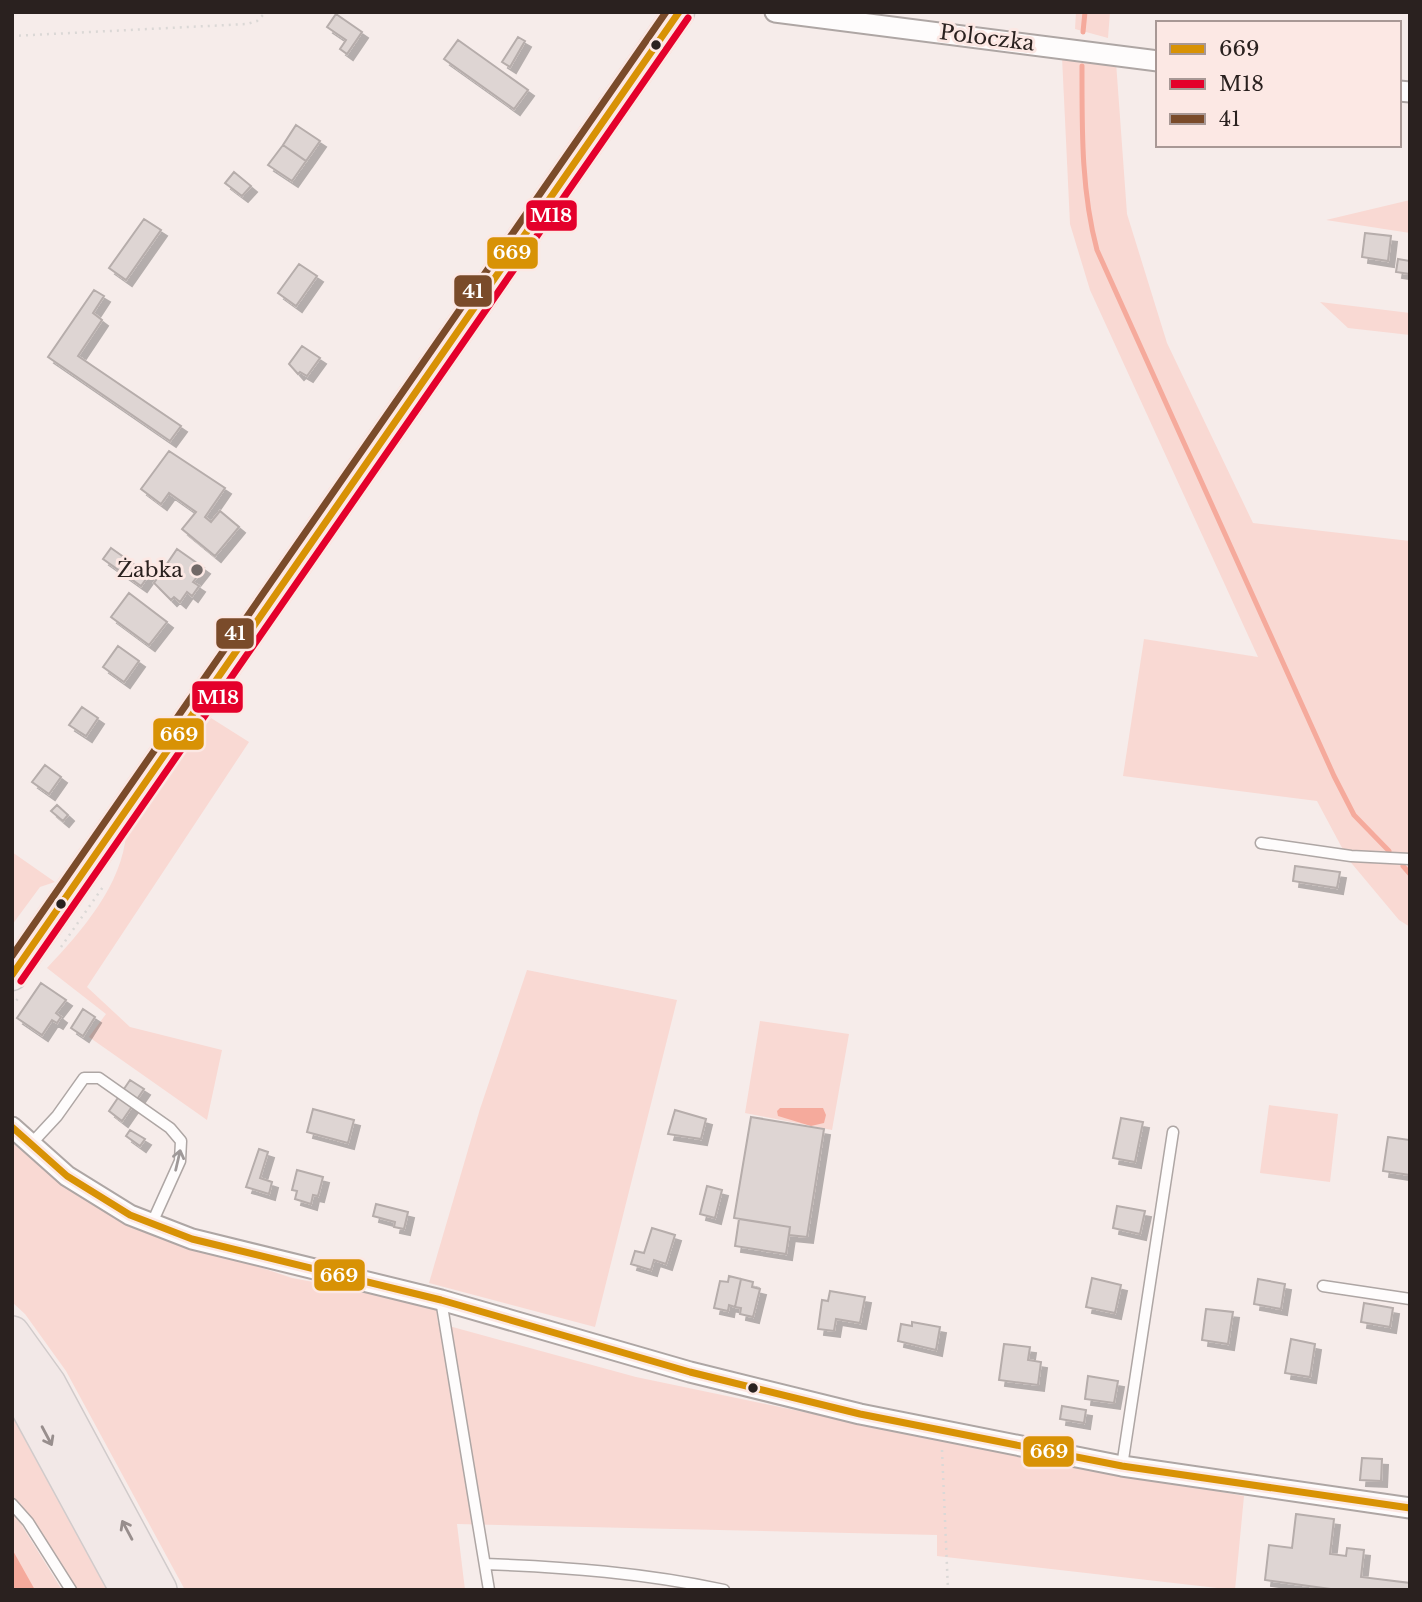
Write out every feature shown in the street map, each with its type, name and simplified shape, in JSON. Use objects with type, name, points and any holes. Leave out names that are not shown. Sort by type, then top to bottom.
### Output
[{"type":"highway","points":[[12,1334],[48,1384],[159,1590]]},
{"type":"highway","points":[[12,1377],[128,1590]]},
{"type":"main road","points":[[12,975],[679,12]]},
{"type":"street","name":"Poloczka","points":[[775,12],[1156,61]]},
{"type":"street","points":[[12,1127],[66,1176],[130,1215],[192,1238],[440,1300],[690,1372],[944,1431],[1122,1466],[1410,1508]]},
{"type":"lane","points":[[1261,843],[1352,856],[1410,859]]},
{"type":"lane","points":[[31,1144],[57,1116],[84,1078],[99,1078],[170,1128],[181,1141],[180,1161],[152,1223]]},
{"type":"lane","points":[[1122,1466],[1173,1132]]},
{"type":"lane","points":[[1323,1286],[1410,1299]]},
{"type":"lane","points":[[440,1300],[489,1590]]},
{"type":"lane","points":[[12,1504],[28,1522],[71,1590]]},
{"type":"lane","points":[[485,1564],[568,1567],[670,1578],[724,1590]]},
{"type":"path","points":[[12,36],[247,24],[257,21],[266,12]]},
{"type":"path","points":[[944,1431],[941,1458],[947,1527],[948,1590]]},
{"type":"shaded area","points":[[1076,12],[1110,12],[1108,38],[1075,29]]},
{"type":"shaded area","points":[[1062,57],[1116,62],[1127,214],[1167,343],[1253,523],[1410,541],[1410,927],[1399,920],[1348,859],[1317,801],[1123,776],[1144,639],[1258,657],[1090,290],[1070,224]]},
{"type":"shaded area","points":[[1410,200],[1410,233],[1326,220]]},
{"type":"shaded area","points":[[1320,302],[1410,313],[1410,335],[1348,328]]},
{"type":"shaded area","points":[[211,718],[249,742],[87,987],[130,1027],[222,1050],[207,1120],[89,1037],[106,1014],[47,968],[98,906],[117,871],[126,833]]},
{"type":"shaded area","points":[[12,852],[55,882],[40,887],[12,925]]},
{"type":"shaded area","points":[[527,970],[677,1000],[595,1327],[429,1283],[480,1109]]},
{"type":"shaded area","points":[[760,1021],[849,1034],[832,1130],[745,1113]]},
{"type":"shaded area","points":[[1269,1105],[1338,1114],[1330,1182],[1260,1173]]},
{"type":"shaded area","points":[[780,1108],[823,1108],[826,1115],[824,1123],[811,1126],[778,1116],[777,1111]]},
{"type":"shaded area","points":[[12,1142],[65,1186],[129,1223],[292,1278],[436,1305],[438,1323],[636,1377],[977,1448],[1244,1496],[1235,1590],[937,1556],[937,1535],[457,1524],[465,1590],[185,1590],[66,1371],[25,1314],[12,1302]]},
{"type":"shaded area","points":[[12,1402],[117,1590],[77,1590],[21,1504],[12,1497]]},
{"type":"shaded area","points":[[12,1513],[16,1516],[62,1590],[12,1590]]},
{"type":"shaded area","points":[[12,1549],[35,1590],[12,1590]]},
{"type":"building","points":[[336,14],[362,32],[347,54],[340,49],[346,40],[327,27]]},
{"type":"building","points":[[518,37],[525,41],[510,67],[502,62]]},
{"type":"building","points":[[458,40],[528,90],[514,109],[444,59]]},
{"type":"building","points":[[296,125],[320,141],[306,161],[283,145]]},
{"type":"building","points":[[283,145],[306,161],[292,181],[268,165]]},
{"type":"building","points":[[234,172],[251,186],[242,196],[225,183]]},
{"type":"building","points":[[144,219],[161,230],[126,280],[109,268]]},
{"type":"building","points":[[1365,233],[1391,236],[1388,261],[1362,257]]},
{"type":"building","points":[[1398,259],[1410,261],[1410,274],[1396,272]]},
{"type":"building","points":[[299,264],[317,276],[296,306],[278,293]]},
{"type":"building","points":[[94,290],[104,296],[93,313],[102,320],[78,356],[181,426],[170,441],[48,357]]},
{"type":"building","points":[[302,346],[320,358],[307,376],[300,372],[298,374],[289,364]]},
{"type":"building","points":[[169,451],[225,488],[205,517],[211,522],[220,511],[239,527],[215,556],[182,529],[196,512],[169,493],[161,504],[141,489]]},
{"type":"building","points":[[111,548],[149,575],[141,586],[103,559]]},
{"type":"building","points":[[177,549],[204,568],[193,582],[199,586],[192,596],[187,592],[180,602],[174,597],[171,600],[154,583]]},
{"type":"building","points":[[129,593],[167,622],[149,645],[111,617]]},
{"type":"building","points":[[118,646],[139,661],[124,682],[103,667]]},
{"type":"building","points":[[82,707],[98,718],[86,736],[69,725]]},
{"type":"building","points":[[45,765],[61,777],[49,794],[32,782]]},
{"type":"building","points":[[57,805],[68,815],[63,821],[51,811]]},
{"type":"building","points":[[1295,866],[1340,872],[1337,888],[1293,881]]},
{"type":"building","points":[[41,983],[66,1000],[56,1013],[61,1017],[57,1023],[52,1020],[42,1035],[17,1018]]},
{"type":"building","points":[[83,1009],[95,1017],[83,1036],[71,1028]]},
{"type":"building","points":[[130,1080],[144,1089],[122,1121],[109,1111]]},
{"type":"building","points":[[313,1109],[354,1120],[348,1143],[307,1132]]},
{"type":"building","points":[[675,1110],[706,1119],[701,1139],[668,1134]]},
{"type":"building","points":[[751,1117],[824,1129],[807,1237],[789,1235],[790,1227],[734,1218]]},
{"type":"building","points":[[1121,1118],[1143,1122],[1135,1162],[1113,1158]]},
{"type":"building","points":[[130,1130],[145,1139],[140,1146],[126,1136]]},
{"type":"building","points":[[1388,1137],[1410,1140],[1410,1175],[1383,1171]]},
{"type":"building","points":[[259,1149],[268,1152],[260,1178],[272,1182],[269,1194],[246,1187]]},
{"type":"building","points":[[297,1170],[323,1177],[318,1196],[313,1195],[311,1204],[295,1199],[297,1191],[292,1190]]},
{"type":"building","points":[[707,1186],[722,1190],[715,1218],[700,1214]]},
{"type":"building","points":[[376,1204],[408,1212],[404,1229],[394,1227],[395,1222],[373,1216]]},
{"type":"building","points":[[1117,1206],[1145,1211],[1140,1234],[1113,1228]]},
{"type":"building","points":[[739,1219],[790,1227],[786,1254],[735,1246]]},
{"type":"building","points":[[652,1228],[675,1235],[666,1264],[654,1260],[651,1270],[631,1264],[635,1251],[644,1253]]},
{"type":"building","points":[[729,1276],[741,1279],[735,1307],[729,1305],[728,1311],[714,1308],[720,1281],[728,1282]]},
{"type":"building","points":[[1092,1278],[1121,1285],[1115,1313],[1086,1307]]},
{"type":"building","points":[[741,1279],[753,1282],[752,1287],[760,1289],[753,1317],[740,1314],[741,1308],[735,1307]]},
{"type":"building","points":[[1258,1279],[1285,1284],[1281,1309],[1254,1304]]},
{"type":"building","points":[[830,1291],[865,1297],[860,1323],[836,1319],[834,1331],[818,1329],[822,1300],[828,1301]]},
{"type":"building","points":[[1364,1303],[1393,1308],[1390,1327],[1361,1322]]},
{"type":"building","points":[[1206,1309],[1233,1312],[1228,1344],[1202,1340]]},
{"type":"building","points":[[912,1322],[940,1327],[936,1350],[898,1341],[901,1324],[912,1326]]},
{"type":"building","points":[[1291,1339],[1315,1344],[1310,1377],[1285,1373]]},
{"type":"building","points":[[1004,1344],[1030,1347],[1028,1360],[1041,1362],[1038,1385],[999,1380]]},
{"type":"building","points":[[1088,1376],[1118,1381],[1114,1403],[1085,1399]]},
{"type":"building","points":[[1062,1406],[1086,1410],[1084,1423],[1060,1419]]},
{"type":"building","points":[[1362,1458],[1382,1459],[1381,1481],[1360,1480]]},
{"type":"building","points":[[1296,1514],[1334,1519],[1330,1554],[1346,1556],[1347,1548],[1364,1550],[1361,1577],[1410,1583],[1410,1590],[1338,1590],[1265,1580],[1269,1545],[1292,1548]]},
{"type":"waterway","points":[[1083,32],[1085,12]]},
{"type":"waterway","points":[[1082,66],[1085,182],[1097,250],[1334,776],[1354,815],[1389,851]]},
{"type":"waterway","points":[[1403,866],[1410,874]]},
{"type":"transit line","name":"41","points":[[12,956],[666,12]]},
{"type":"transit line","name":"669","points":[[12,975],[679,12]]},
{"type":"transit line","name":"M18","points":[[21,981],[688,18]]},
{"type":"transit line","name":"669","points":[[12,1127],[67,1176],[130,1215],[192,1239],[441,1300],[690,1372],[860,1414],[1122,1466],[1410,1508]]},
{"type":"place","name":"Żabka","points":[[197,570]]}]
